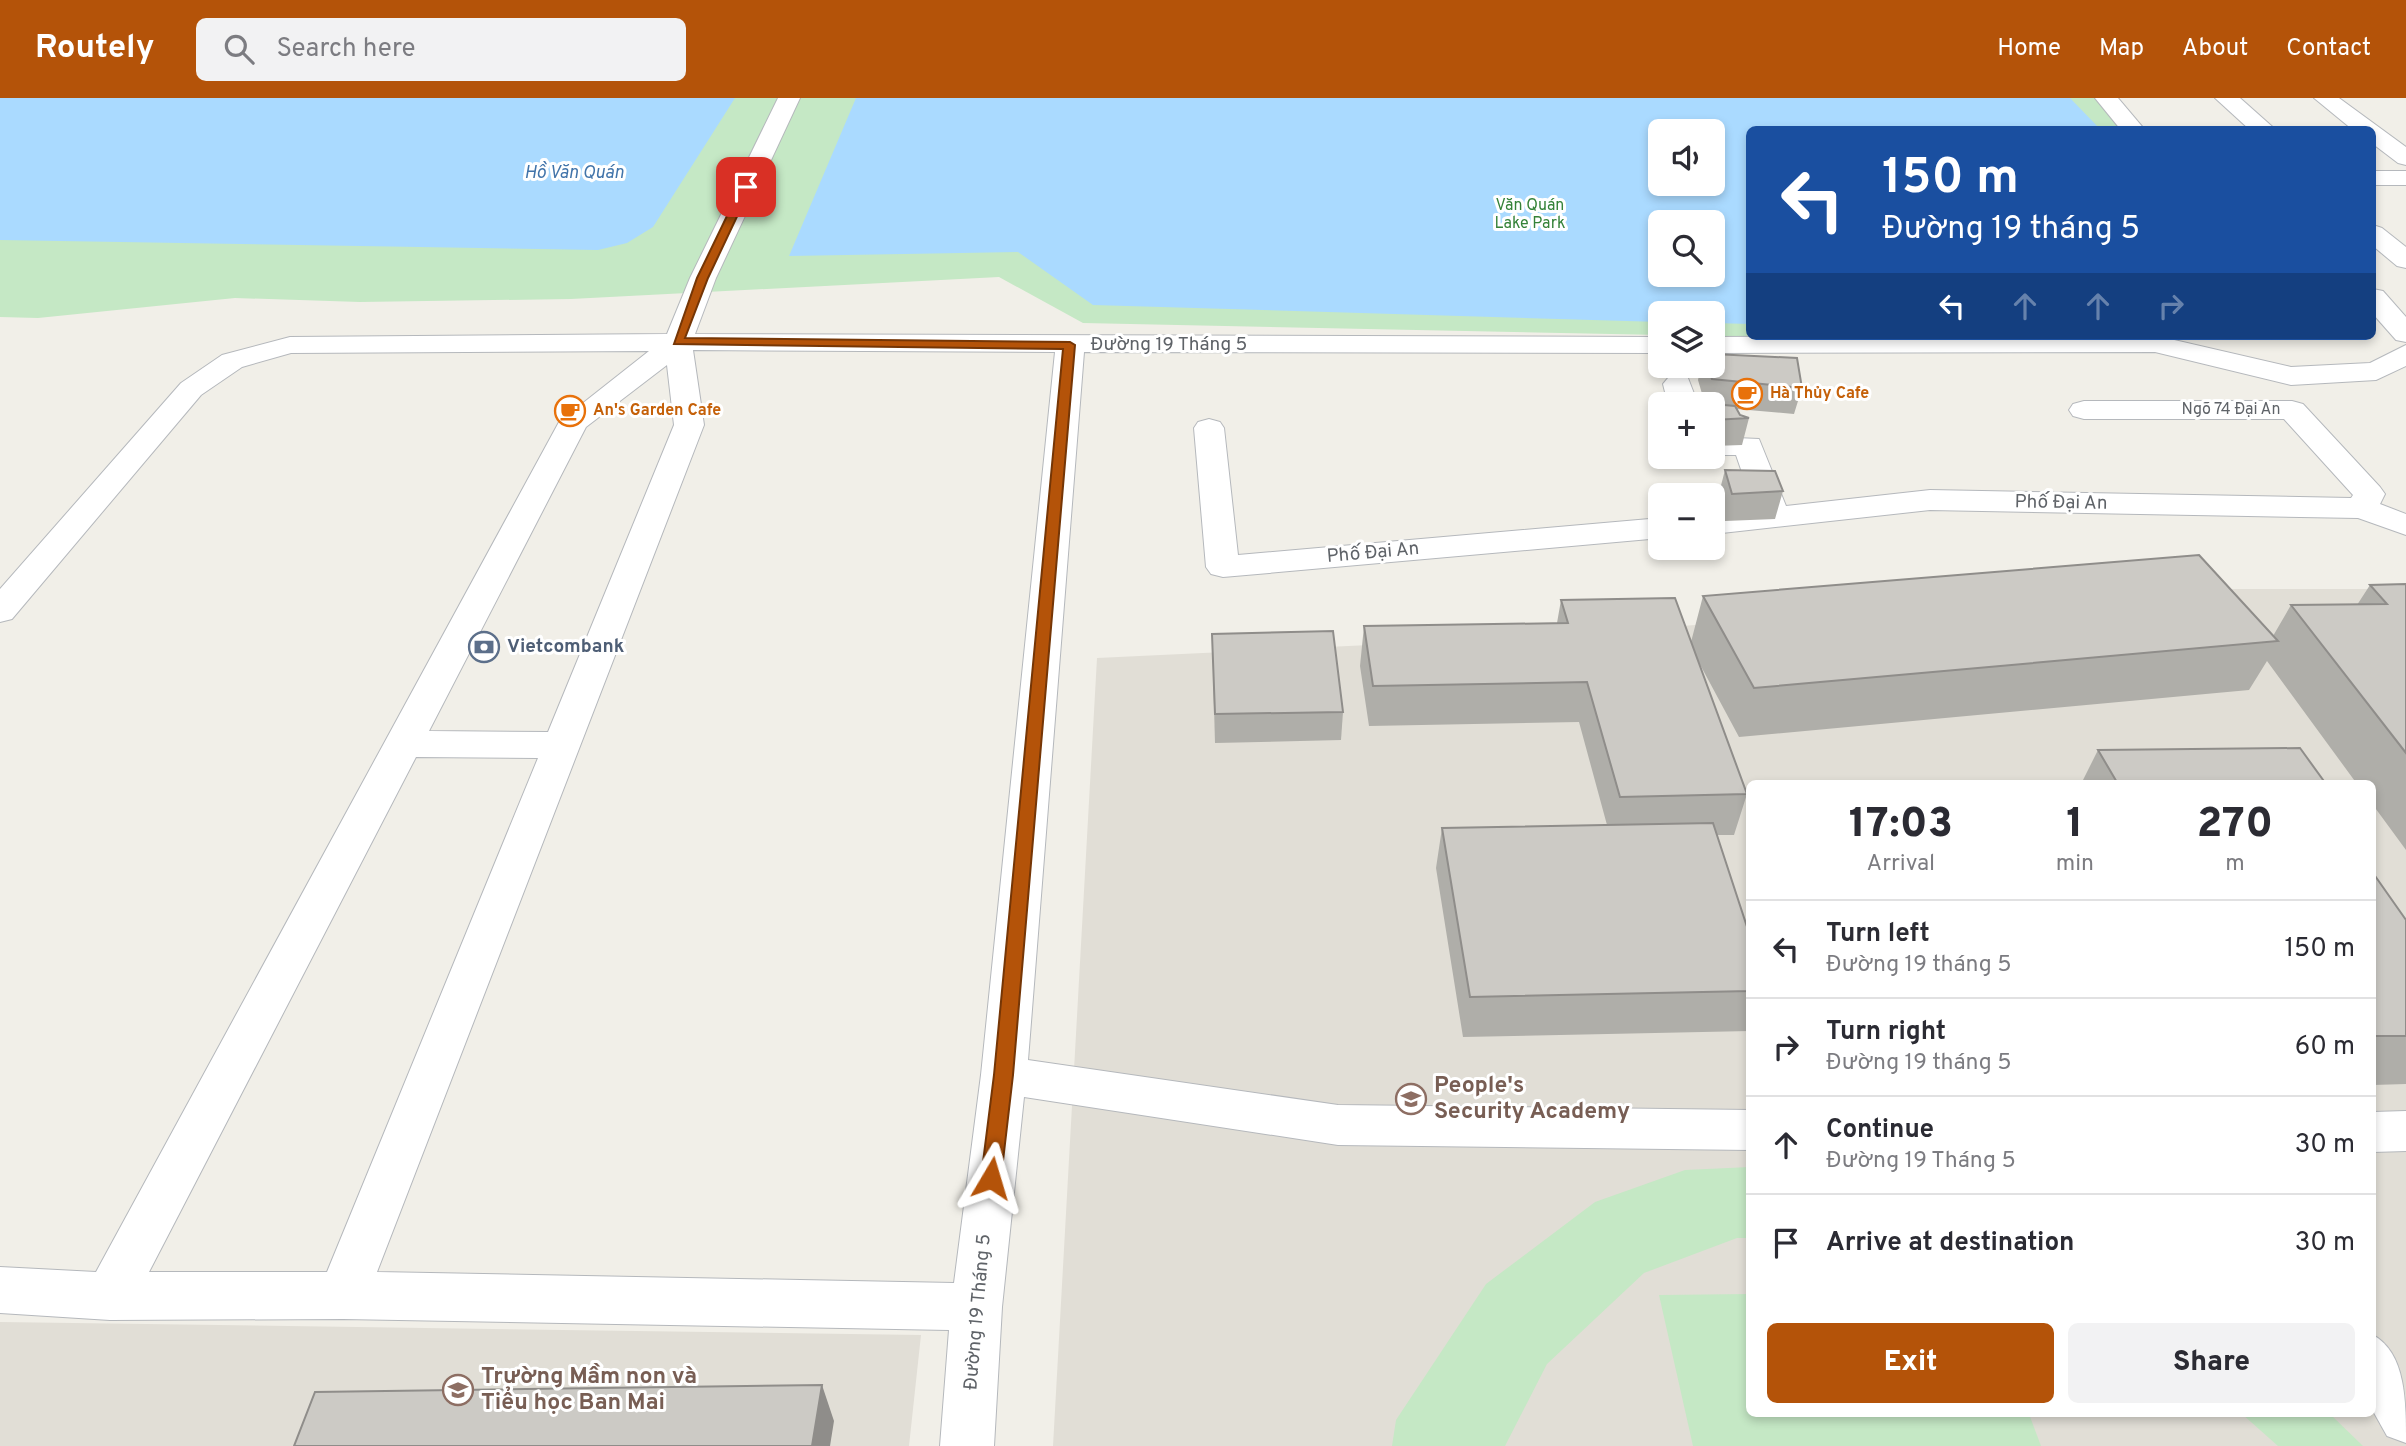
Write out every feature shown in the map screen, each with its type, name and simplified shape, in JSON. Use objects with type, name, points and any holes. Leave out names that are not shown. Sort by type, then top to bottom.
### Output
[{"type":"street","points":[[343,1295],[690,425],[678,342],[709,265],[789,98]]},
{"type":"street","points":[[2106,98],[2130,126]]},
{"type":"street","points":[[2226,98],[2259,126]]},
{"type":"street","points":[[2325,98],[2363,126]]},
{"type":"street","points":[[2376,135],[2406,158]]},
{"type":"street","points":[[2376,178],[2406,178]]},
{"type":"street","points":[[2376,237],[2399,266]]},
{"type":"street","points":[[2376,300],[2406,334]]},
{"type":"street","points":[[1725,345],[2166,340],[2291,376],[2376,371],[2406,354]]},
{"type":"street","points":[[110,1296],[574,422],[678,342]]},
{"type":"street","name":"Đường 19 Tháng 5","points":[[0,611],[191,388],[232,361],[290,345],[678,342],[1648,345]]},
{"type":"street","name":"Đường 19 Tháng 5","points":[[967,1446],[976,1307],[1004,1075],[1070,345]]},
{"type":"street","name":"Ngõ 74 Đại An","points":[[2084,410],[2292,410],[2369,494],[2362,508]]},
{"type":"street","name":"Phố Đại An","points":[[1209,428],[1223,567],[1648,529]]},
{"type":"street","points":[[1725,446],[1748,445],[1775,519]]},
{"type":"street","name":"Phố Đại An","points":[[1725,523],[1930,500],[2362,508],[2406,525]]},
{"type":"street","points":[[403,744],[562,745]]},
{"type":"street","points":[[1004,1075],[1338,1125],[1746,1130]]},
{"type":"street","points":[[2376,1132],[2406,1130]]},
{"type":"street","points":[[0,1290],[110,1296],[343,1295],[976,1307]]},
{"type":"street","points":[[2376,1365],[2406,1417]]},
{"type":"shaded area","name":"People's Security Academy","points":[[2168,589],[2406,589],[2406,1446],[1053,1446],[1097,658],[1538,637]]},
{"type":"shaded area","name":"Trường Mầm non và Tiểu học Ban Mai","points":[[0,1322],[921,1335],[909,1446],[0,1446]]},
{"type":"green space","name":"Văn Quán Lake Park","points":[[0,98],[2101,98],[2125,126],[1746,126],[1746,338],[1725,337],[1725,301],[1648,301],[1648,335],[1083,323],[999,277],[571,299],[360,302],[235,298],[38,318],[0,317]]},
{"type":"green space","name":"Văn Quán Lake Park","points":[[1863,340],[2126,340],[2113,345]]},
{"type":"green space","points":[[1746,1167],[1746,1238],[1737,1238],[1644,1273],[1547,1364],[1505,1446],[1392,1446],[1396,1420],[1486,1284],[1595,1202],[1685,1170]]},
{"type":"green space","points":[[1746,1294],[1746,1417],[2030,1417],[2041,1446],[1693,1446],[1659,1295]]},
{"type":"green space","points":[[2245,1417],[2333,1417],[2363,1446],[2278,1446]]},
{"type":"water","name":"Hồ Văn Quán","points":[[0,98],[735,98],[653,227],[627,243],[598,250],[0,240]]},
{"type":"water","points":[[856,98],[2070,98],[2097,126],[1746,126],[1746,324],[1725,323],[1725,301],[1648,301],[1648,322],[1093,305],[1018,252],[789,256]]},
{"type":"building","points":[[1725,355],[1797,358],[1802,388],[1712,379],[1725,378]]},
{"type":"building","points":[[1725,405],[1735,406],[1740,415],[1749,418],[1725,419]]},
{"type":"building","points":[[1725,470],[1775,471],[1783,491],[1732,494]]},
{"type":"building","points":[[2199,555],[2278,641],[1754,688],[1703,596]]},
{"type":"building","points":[[2406,584],[2406,753],[2291,605],[2387,604],[2370,585]]},
{"type":"building","points":[[1675,598],[1746,794],[1620,797],[1587,682],[1373,686],[1364,626],[1568,623],[1561,600]]},
{"type":"building","points":[[1333,631],[1343,712],[1215,714],[1212,634]]},
{"type":"building","points":[[2300,748],[2323,780],[2116,780],[2098,750]]},
{"type":"building","points":[[1713,823],[1746,924],[1746,991],[1470,997],[1442,828]]},
{"type":"building","points":[[2376,877],[2406,920],[2406,1036],[2376,1036]]},
{"type":"building","points":[[822,1385],[812,1446],[294,1446],[315,1392]]},
{"type":"place","name":"Hà Thủy Cafe","points":[[1747,394]]},
{"type":"place","name":"An's Garden Cafe","points":[[570,411]]},
{"type":"place","name":"Vietcombank","points":[[484,647]]},
{"type":"place","name":"People's Security Academy","points":[[1411,1099]]},
{"type":"place","name":"Trường Mầm non và Tiểu học Ban Mai","points":[[458,1390]]},
{"type":"route","points":[[746,187],[703,278],[678,342],[1070,345],[1055,484],[1004,1075],[991,1178]]}]
